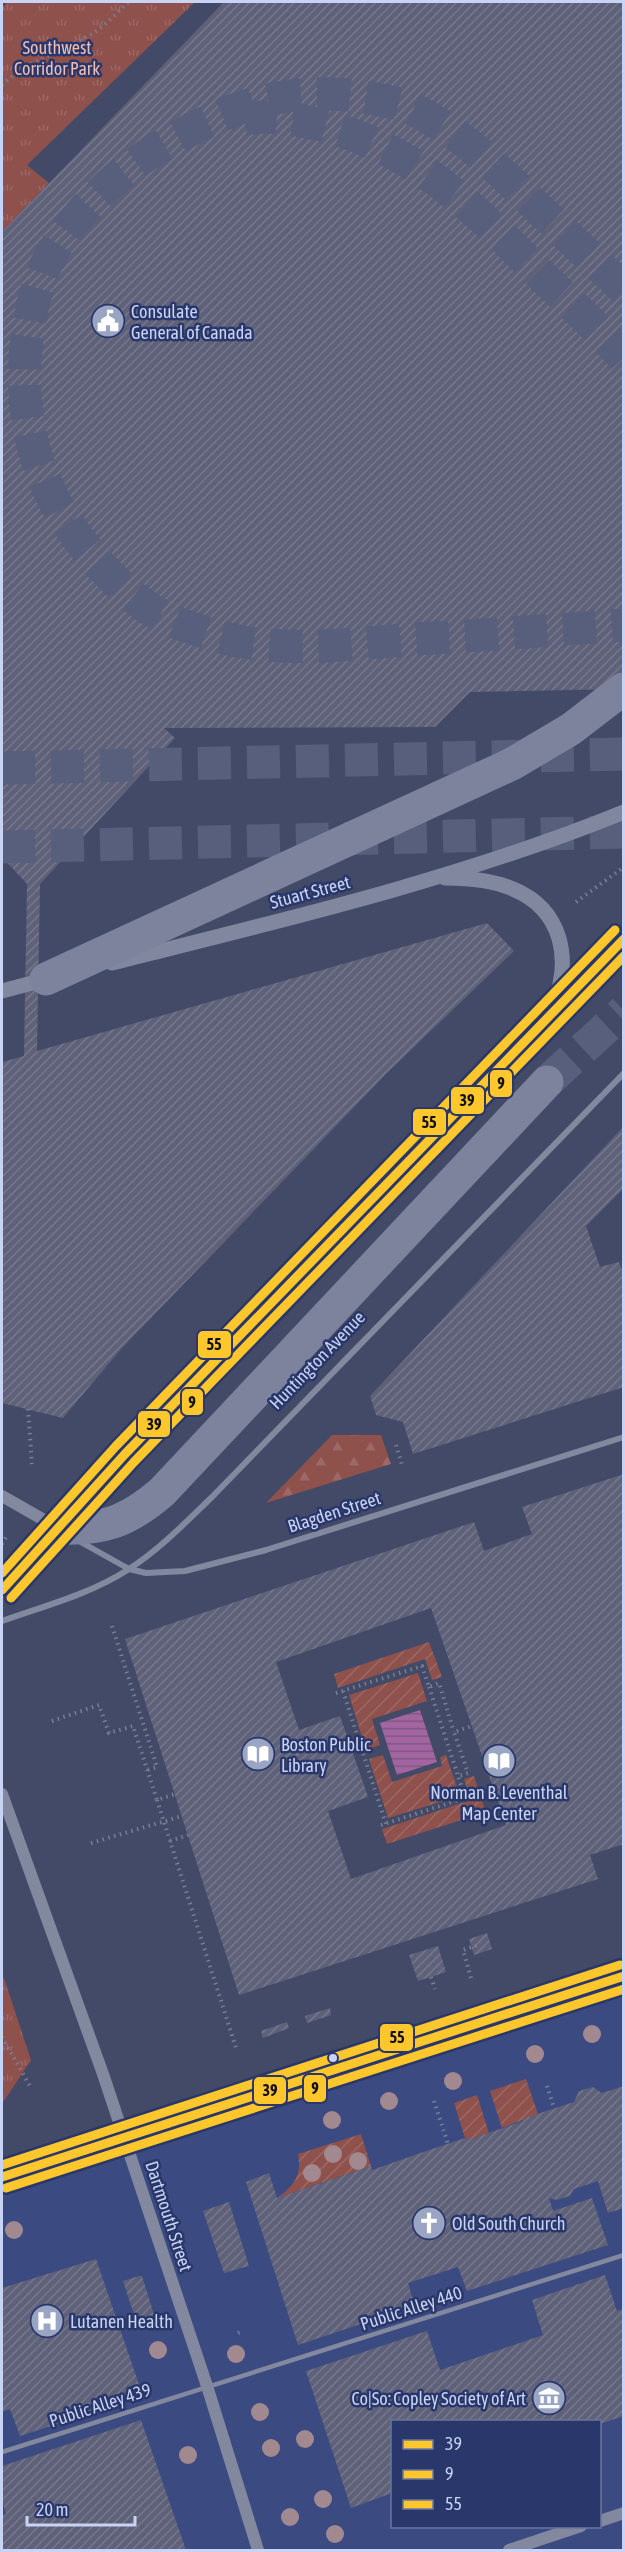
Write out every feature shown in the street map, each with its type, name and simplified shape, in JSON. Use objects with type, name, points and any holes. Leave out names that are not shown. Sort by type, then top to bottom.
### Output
[{"type":"highway","points":[[46,980],[512,764],[571,729],[623,689]]},
{"type":"highway","points":[[58,1528],[82,1529],[123,1520],[162,1492],[547,1082]]},
{"type":"main road","name":"Stuart Street","points":[[2,991],[310,914],[553,839],[624,812]]},
{"type":"main road","points":[[430,878],[497,883],[525,894],[546,913],[559,936],[564,961],[562,981],[551,1013]]},
{"type":"main road","points":[[2,1590],[125,1454],[624,938]]},
{"type":"main road","points":[[2,1496],[58,1528]]},
{"type":"main road","name":"Dartmouth Street","points":[[2,1794],[98,2059],[207,2386],[258,2550]]},
{"type":"main road","points":[[2,2176],[624,1976]]},
{"type":"main road","points":[[601,2520],[624,2513]]},
{"type":"main road","points":[[509,2550],[575,2528]]},
{"type":"street","name":"Huntington Avenue","points":[[2,1621],[79,1594],[129,1569],[172,1535],[212,1497],[624,1073]]},
{"type":"street","name":"Blagden Street","points":[[58,1528],[129,1569],[146,1573],[185,1571],[232,1560],[624,1437]]},
{"type":"lane","name":"Public Alley 440","points":[[207,2386],[624,2255]]},
{"type":"lane","name":"Public Alley 439","points":[[2,2452],[207,2386]]},
{"type":"path","points":[[2,85],[36,60],[92,34],[128,2]]},
{"type":"path","points":[[576,902],[624,867]]},
{"type":"path","points":[[28,1409],[32,1464]]},
{"type":"path","points":[[396,1445],[403,1468]]},
{"type":"path","points":[[2,1544],[7,1536]]},
{"type":"path","points":[[112,1626],[157,1767],[147,1770]]},
{"type":"path","points":[[336,1693],[423,1666],[465,1798],[383,1824],[343,1691]]},
{"type":"path","points":[[429,1686],[439,1683],[468,1773],[458,1776]]},
{"type":"path","points":[[52,1721],[99,1706],[109,1733],[133,1726],[237,2051]]},
{"type":"path","points":[[454,1732],[472,1726]]},
{"type":"path","points":[[157,1800],[175,1794]]},
{"type":"path","points":[[91,1843],[182,1816]]},
{"type":"path","points":[[170,1841],[188,1835]]},
{"type":"path","points":[[471,1977],[463,1950],[480,1944]]},
{"type":"path","points":[[431,1977],[435,1989]]},
{"type":"path","points":[[2,2037],[30,2086]]},
{"type":"path","points":[[547,2086],[554,2108]]},
{"type":"path","points":[[434,2101],[448,2144]]},
{"type":"shaded area","points":[[420,1710],[437,1762],[397,1775],[380,1723]]},
{"type":"shaded area","points":[[623,1981],[623,2550],[2,2550],[2,2185]]},
{"type":"green space","name":"Southwest Corridor Park","points":[[7,2],[195,2],[27,165],[49,183],[2,232],[2,8]]},
{"type":"green space","points":[[332,1435],[381,1435],[391,1464],[266,1503]]},
{"type":"green space","points":[[429,1642],[442,1677],[432,1680],[425,1659],[338,1688],[334,1674]]},
{"type":"green space","points":[[418,1673],[427,1701],[372,1719],[380,1745],[366,1750],[349,1695]]},
{"type":"green space","points":[[383,1755],[392,1782],[442,1766],[440,1757],[446,1755],[460,1796],[388,1818],[369,1759]]},
{"type":"green space","points":[[474,1776],[486,1812],[387,1844],[382,1829],[471,1800],[464,1779]]},
{"type":"green space","points":[[2,1972],[31,2060],[2,2104]]},
{"type":"green space","points":[[526,2079],[538,2114],[502,2128],[490,2091]]},
{"type":"green space","points":[[477,2095],[489,2133],[468,2140],[465,2138],[454,2103]]},
{"type":"green space","points":[[361,2134],[371,2166],[277,2198],[288,2189],[298,2174],[298,2154]]},
{"type":"building","points":[[224,2],[624,2],[624,689],[470,692],[435,727],[164,728],[175,738],[40,884],[37,1051],[487,923],[514,951],[386,1074],[121,1349],[63,1418],[2,1403],[2,1062],[24,1056],[27,884],[2,857],[2,232]]},
{"type":"building","points":[[624,1126],[624,1188],[586,1226],[600,1267],[619,1262],[624,1275],[624,1387],[413,1454],[403,1422],[376,1415],[370,1396]]},
{"type":"building","name":"Boston Public Library","points":[[624,1474],[624,1844],[590,1855],[598,1879],[239,1995],[125,1639],[474,1522],[484,1551],[532,1534],[522,1507]],"holes":[[[431,1608],[506,1825],[351,1879],[328,1811],[368,1797],[340,1716],[299,1730],[276,1662]]]},
{"type":"building","points":[[487,1933],[492,1949],[474,1955],[469,1939]]},
{"type":"building","points":[[438,1946],[446,1972],[418,1981],[409,1955]]},
{"type":"building","points":[[330,2008],[331,2015],[307,2023],[305,2016]]},
{"type":"building","points":[[287,2022],[289,2028],[263,2038],[261,2031]]},
{"type":"building","name":"Old South Church","points":[[624,2086],[624,2208],[608,2213],[598,2181],[574,2189],[570,2196],[557,2200],[549,2198],[553,2211],[592,2198],[608,2245],[467,2291],[458,2267],[408,2283],[415,2306],[298,2345],[246,2182],[269,2173],[277,2198],[371,2166],[372,2170],[523,2121],[522,2119],[574,2102],[579,2091],[593,2087],[602,2093]]},
{"type":"building","points":[[229,2202],[249,2266],[224,2273],[203,2211]]},
{"type":"building","points":[[96,2259],[143,2396],[20,2436],[10,2409],[2,2412],[2,2288]]},
{"type":"building","points":[[605,2275],[617,2311],[624,2309],[624,2416],[601,2424],[601,2420],[391,2420],[391,2493],[351,2508],[306,2371],[427,2331],[440,2370],[543,2335],[532,2300]]},
{"type":"building","points":[[142,2276],[157,2324],[139,2330],[123,2281]]},
{"type":"building","points":[[141,2420],[186,2550],[2,2550],[2,2516],[6,2514],[2,2500],[2,2466]]},
{"type":"tunnel","points":[[624,289],[476,150],[425,115],[406,106],[356,96],[318,94],[281,97],[245,106],[174,138],[127,169],[105,187],[67,230],[51,255],[42,275],[30,317],[25,368],[25,397],[35,452],[56,504],[89,552],[111,576],[144,605],[172,620],[230,639],[283,646],[337,645],[624,625]]},
{"type":"tunnel","points":[[244,119],[274,117],[325,126],[358,137],[417,167],[444,186],[494,229],[595,326],[624,358]]},
{"type":"tunnel","points":[[2,768],[624,754]]},
{"type":"tunnel","points":[[2,847],[624,832]]},
{"type":"tunnel","points":[[547,1082],[624,1011]]},
{"type":"transit line","name":"55","points":[[2,1573],[116,1446],[615,930]]},
{"type":"transit line","name":"39","points":[[2,1590],[125,1454],[624,939]]},
{"type":"transit line","name":"9","points":[[11,1598],[134,1462],[624,956]]},
{"type":"transit line","name":"55","points":[[2,2165],[620,1965]]},
{"type":"transit line","name":"39","points":[[2,2177],[624,1976]]},
{"type":"transit line","name":"9","points":[[6,2188],[624,1989]]},
{"type":"place","name":"Consulate General of Canada","points":[[108,321]]},
{"type":"place","name":"Boston Public Library","points":[[258,1754]]},
{"type":"place","name":"Norman B. Leventhal Map Center","points":[[499,1761]]},
{"type":"place","name":"Old South Church","points":[[429,2223]]},
{"type":"place","name":"Lutanen Health","points":[[47,2321]]},
{"type":"place","name":"Co|So: Copley Society of Art","points":[[549,2398]]}]
